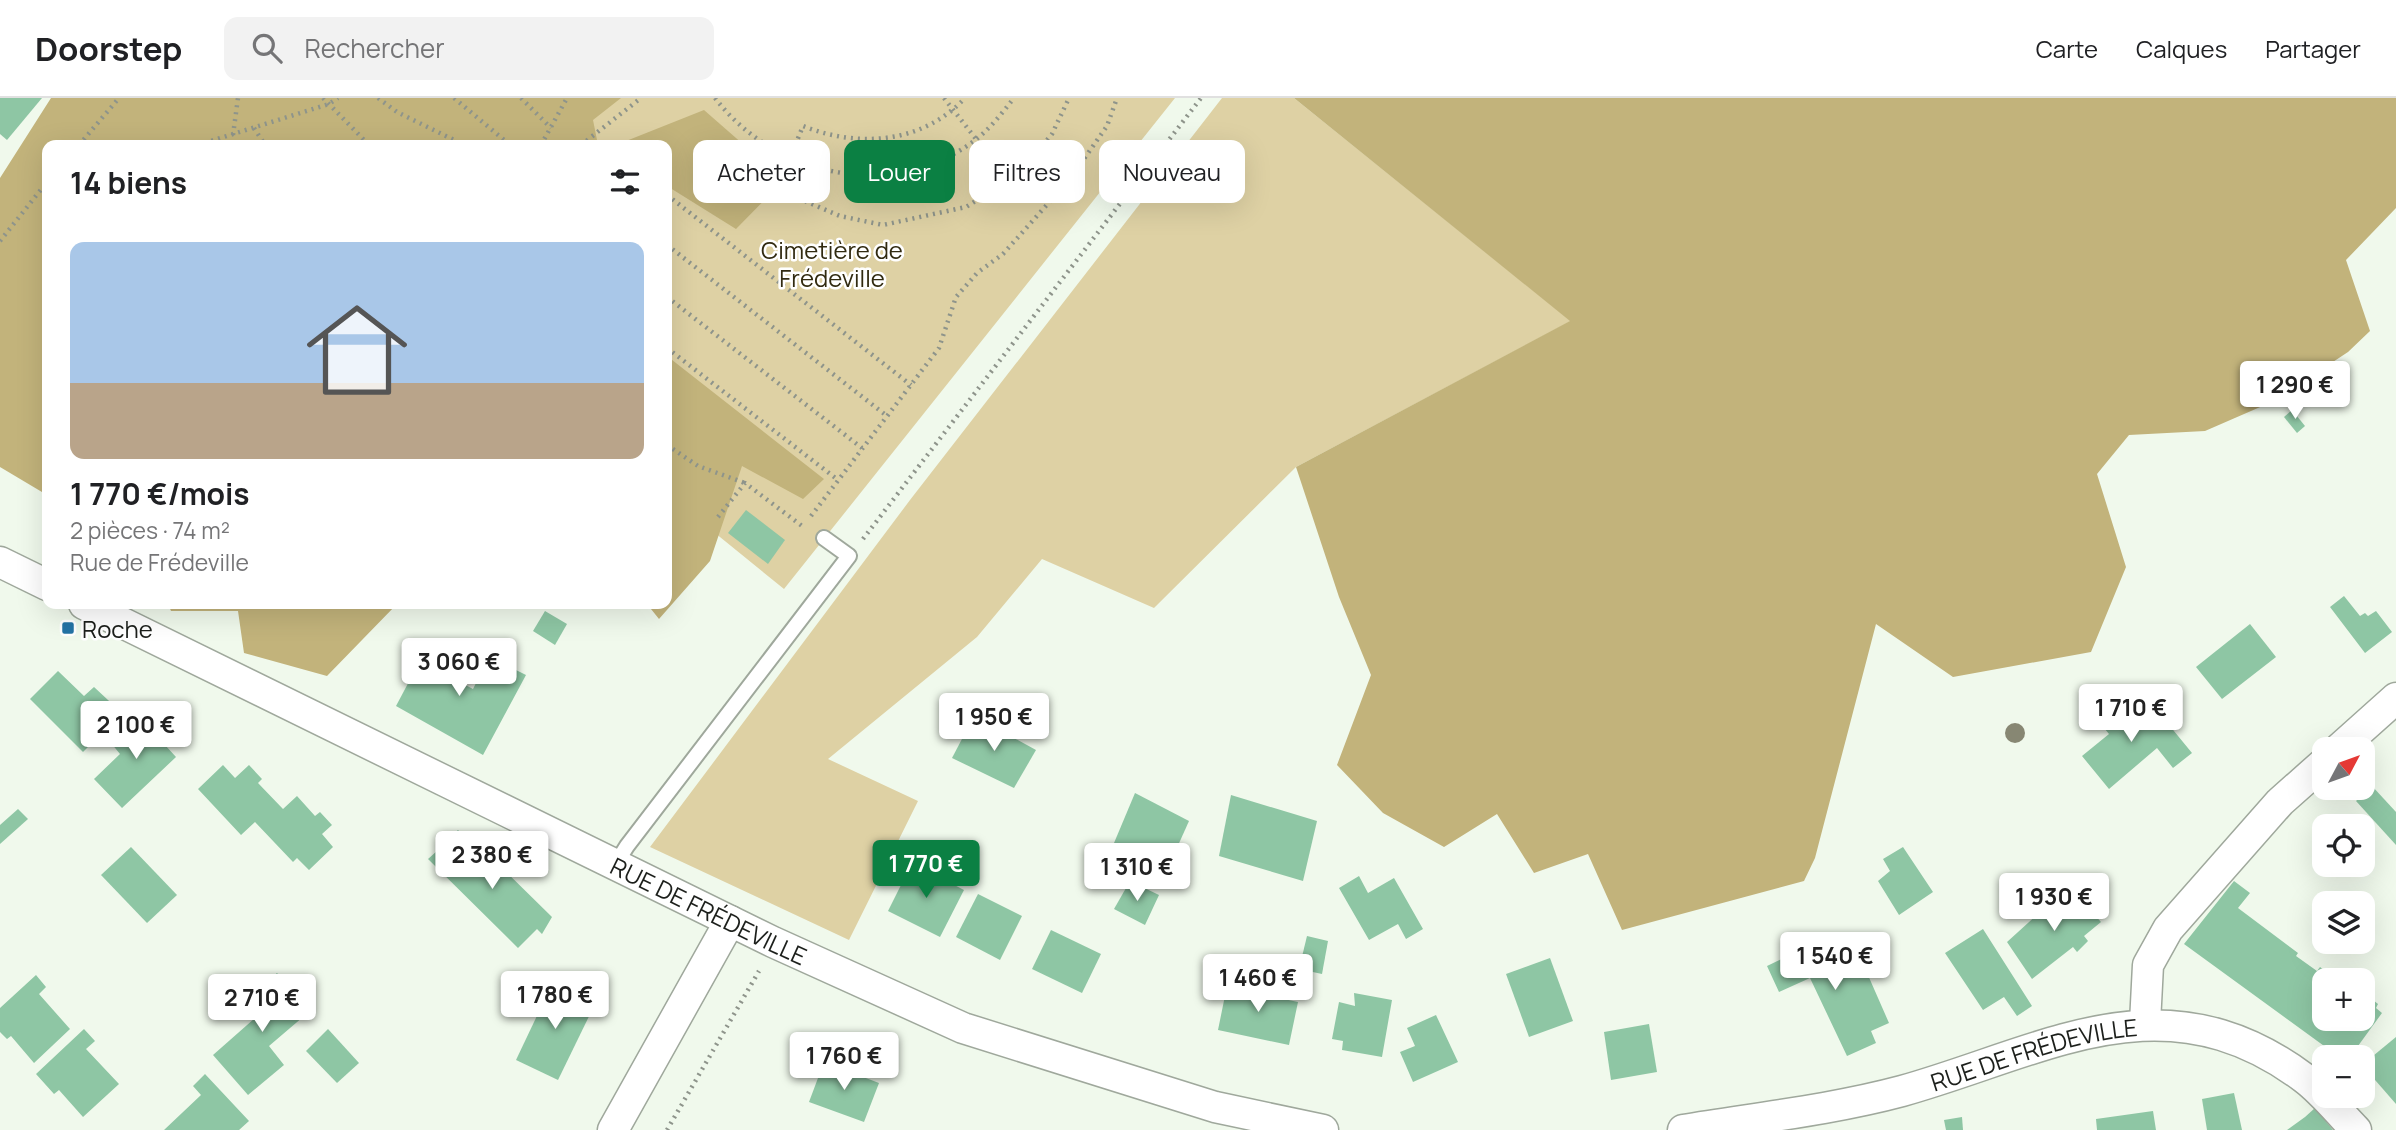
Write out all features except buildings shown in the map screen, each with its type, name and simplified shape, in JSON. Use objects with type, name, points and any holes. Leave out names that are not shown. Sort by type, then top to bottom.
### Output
[{"type":"street","points":[[0,562],[42,583]]},
{"type":"street","name":"RUE DE FRÉDEVILLE","points":[[95,609],[730,921],[963,1028],[1215,1107],[1323,1130]]},
{"type":"street","points":[[2352,737],[2396,698]]},
{"type":"street","points":[[2145,1023],[2148,965],[2168,929],[2280,803],[2312,774]]},
{"type":"street","points":[[613,1130],[730,921]]},
{"type":"street","name":"RUE DE FRÉDEVILLE","points":[[1683,1130],[1778,1122],[1901,1091],[2010,1054],[2103,1028],[2145,1023],[2229,1037],[2266,1054],[2305,1079],[2356,1130]]},
{"type":"lane","points":[[615,865],[626,846],[849,556],[824,538]]},
{"type":"path","points":[[83,140],[119,98]]},
{"type":"path","points":[[233,135],[238,98]]},
{"type":"path","points":[[323,98],[364,140]]},
{"type":"path","points":[[216,140],[329,104],[338,98]]},
{"type":"path","points":[[378,98],[397,112],[455,140]]},
{"type":"path","points":[[454,98],[504,140]]},
{"type":"path","points":[[521,98],[551,128]]},
{"type":"path","points":[[544,140],[567,98]]},
{"type":"path","points":[[586,140],[641,98]]},
{"type":"path","points":[[715,98],[742,126],[762,140]]},
{"type":"path","points":[[944,98],[976,139]]},
{"type":"path","points":[[798,140],[803,127],[853,140],[881,140],[908,134],[934,122],[965,98]]},
{"type":"path","points":[[830,171],[856,175],[887,175],[917,169],[947,157],[976,139],[1014,98]]},
{"type":"path","points":[[810,203],[840,216],[883,225],[966,207],[1024,168],[1052,134],[1069,98]]},
{"type":"path","points":[[803,527],[939,348],[956,297],[977,273],[1003,254],[1070,180],[1107,126],[1117,98]]},
{"type":"path","points":[[849,556],[1201,98]]},
{"type":"path","points":[[254,128],[262,140]]},
{"type":"path","points":[[0,241],[42,188]]},
{"type":"path","points":[[672,199],[911,385]]},
{"type":"path","points":[[672,249],[887,416]]},
{"type":"path","points":[[672,301],[862,448]]},
{"type":"path","points":[[672,352],[838,480]]},
{"type":"path","points":[[672,448],[698,466],[746,484],[803,527],[824,538]]},
{"type":"path","points":[[719,517],[746,484]]},
{"type":"path","points":[[667,1130],[765,961]]},
{"type":"green space","name":"Cimetière de Frédeville","points":[[149,98],[1175,98],[1142,140],[1099,140],[1099,193],[784,589],[672,498],[672,140],[116,140]]},
{"type":"green space","points":[[1222,98],[1294,98],[1571,321],[1296,467],[1154,608],[1042,559],[977,637],[828,759],[918,801],[849,940],[650,847],[910,500],[1141,203],[1245,203],[1245,140],[1189,140]]},
{"type":"shaded area","points":[[51,98],[621,98],[593,120],[597,140],[42,140],[42,492],[0,467],[0,178]]},
{"type":"shaded area","points":[[1294,98],[2396,98],[2396,208],[2346,260],[2370,331],[2348,352],[2274,401],[2205,431],[2129,435],[2097,474],[2126,567],[2091,652],[1953,677],[1876,624],[1815,858],[1804,881],[1622,930],[1588,854],[1534,873],[1497,814],[1444,847],[1383,813],[1337,765],[1371,675],[1339,597],[1296,467],[1570,321]]},
{"type":"shaded area","points":[[704,110],[738,140],[693,140],[693,202],[672,189],[672,140],[629,140]]},
{"type":"shaded area","points":[[694,203],[761,203],[736,229]]},
{"type":"shaded area","points":[[672,360],[824,479],[803,499],[742,466],[710,561],[672,604]]},
{"type":"shaded area","points":[[170,609],[392,609],[327,676],[244,653],[238,611]]},
{"type":"shaded area","points":[[651,609],[668,609],[659,619]]},
{"type":"place","name":"Roche","points":[[68,628]]}]
